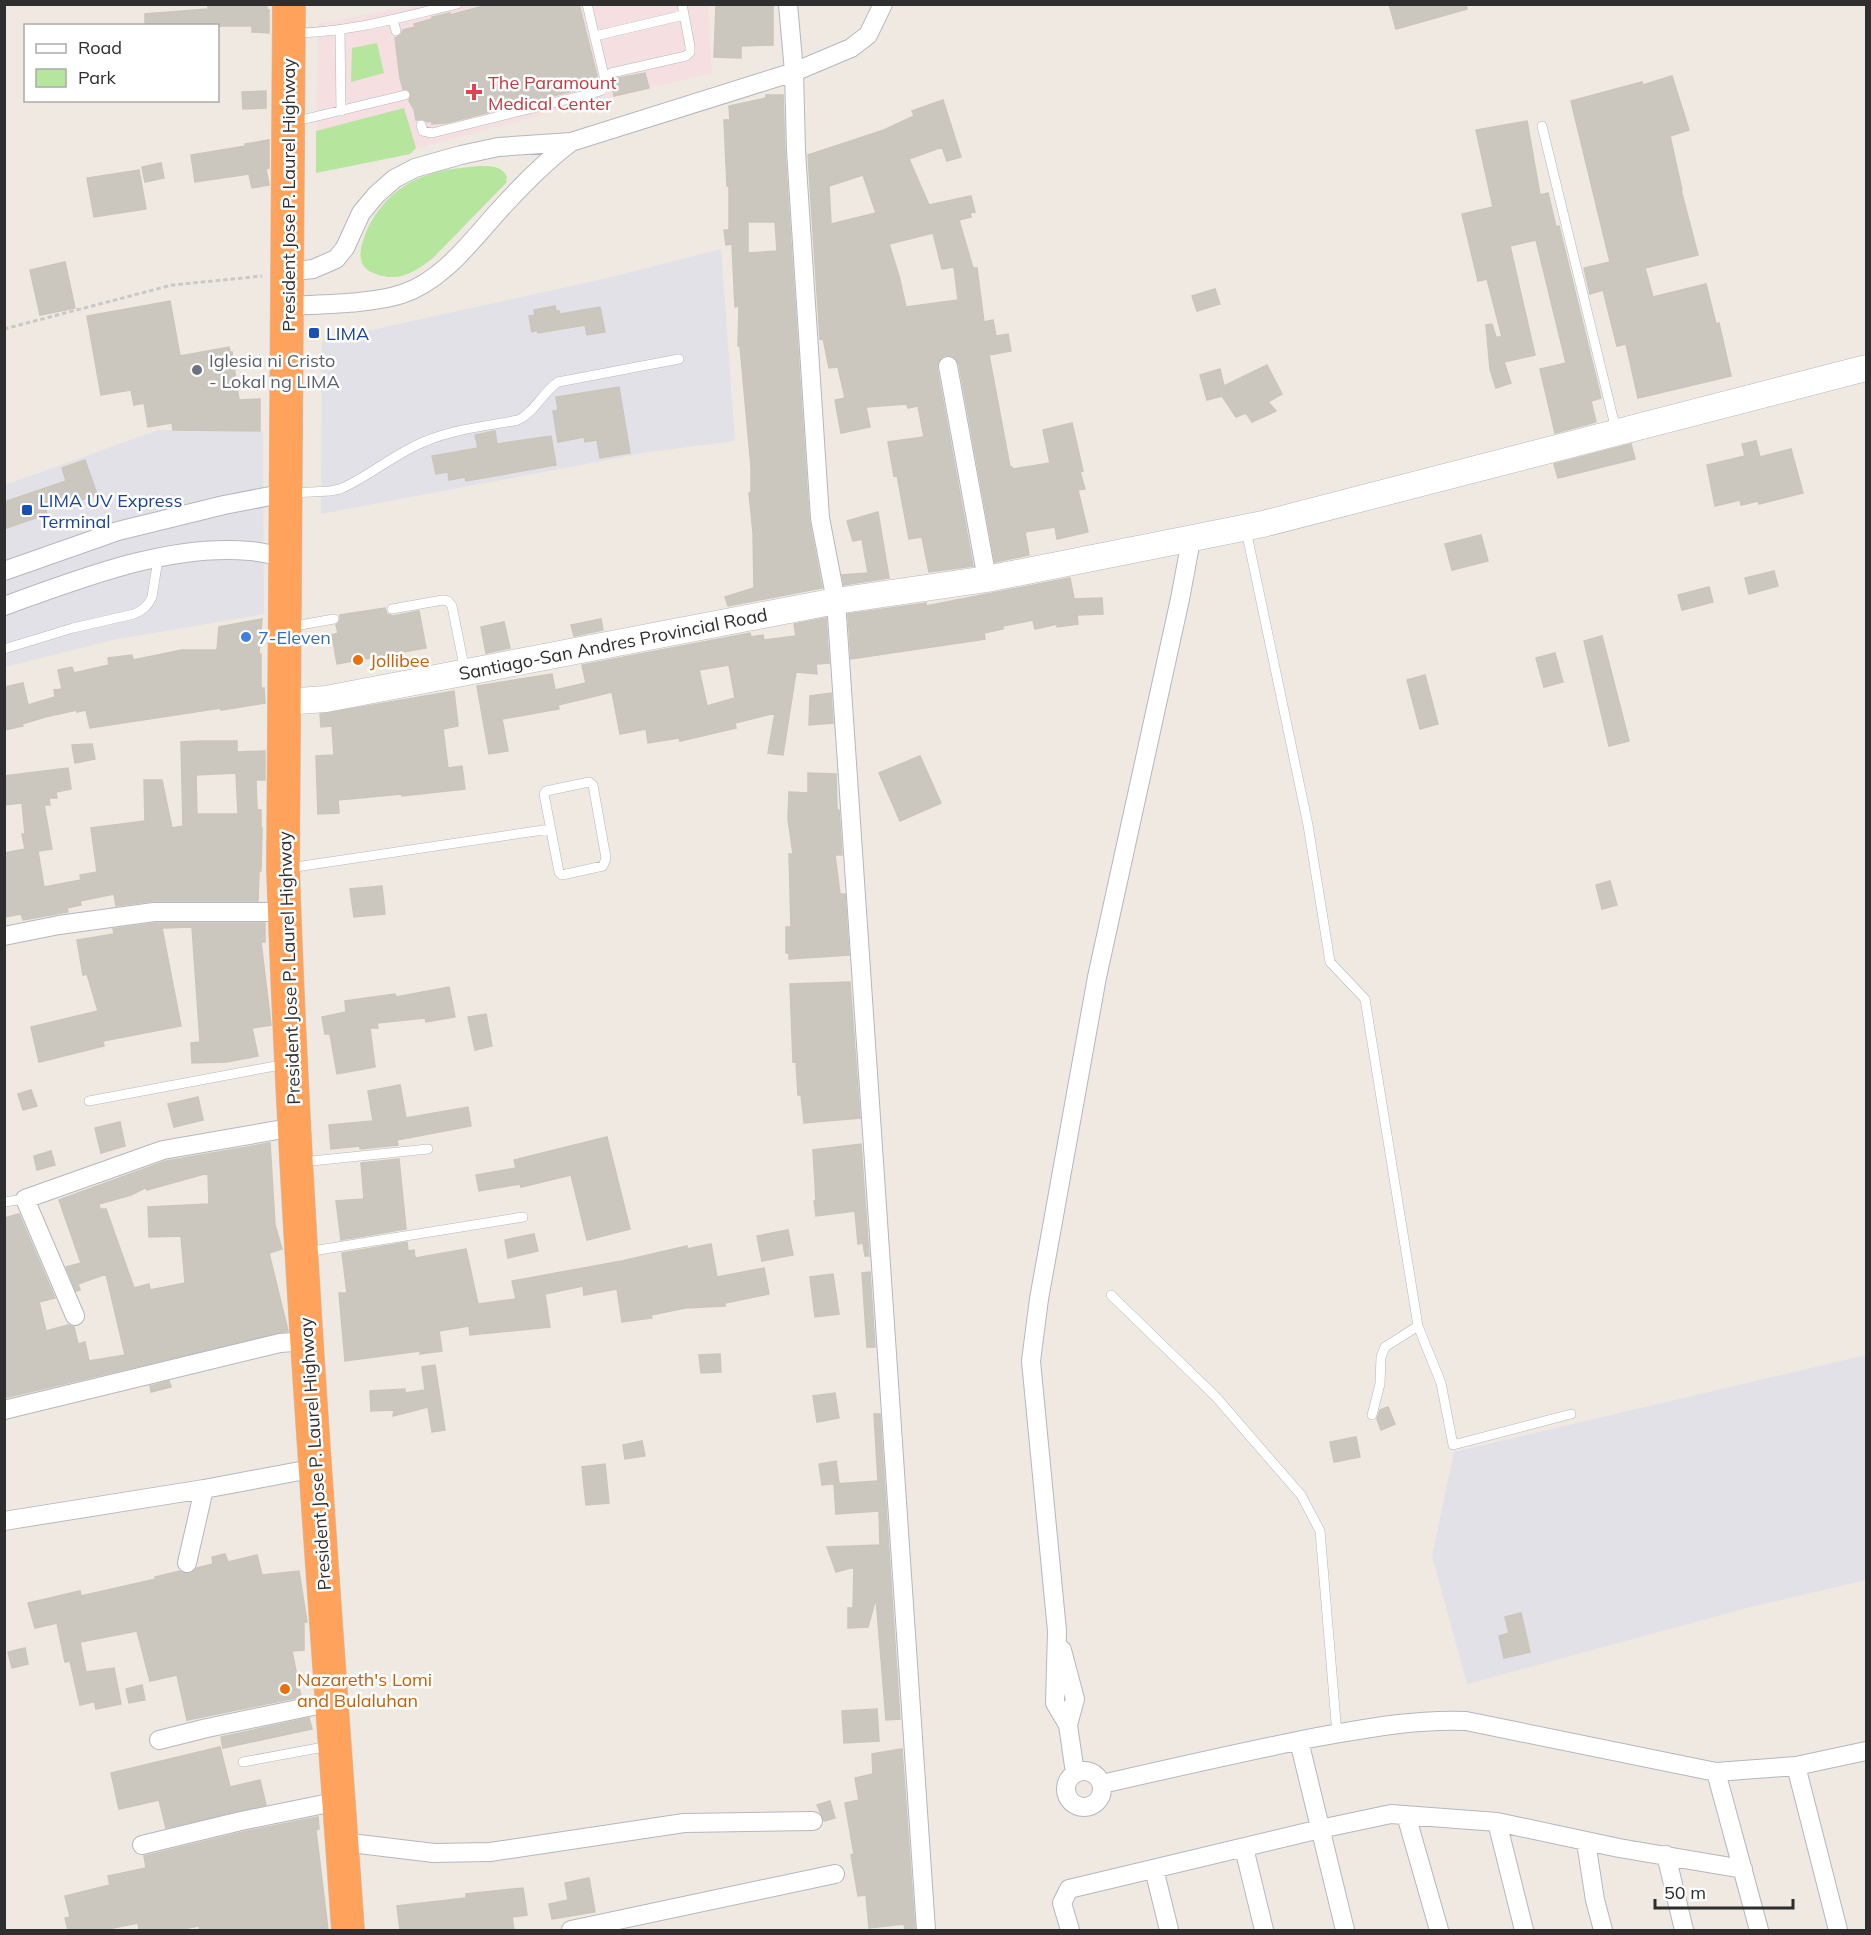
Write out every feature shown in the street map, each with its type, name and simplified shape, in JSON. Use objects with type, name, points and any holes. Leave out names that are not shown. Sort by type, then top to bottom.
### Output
[{"type":"highway","name":"President Jose P. Laurel Highway","points":[[289,19],[283,869],[291,1063],[307,1341],[348,1930]]},
{"type":"street","points":[[788,4],[820,518],[836,601],[926,1930]]},
{"type":"street","points":[[288,272],[313,269],[336,259],[345,249],[362,213],[375,195],[394,179],[415,168],[498,147],[571,142],[794,72],[851,48],[868,35],[883,4]]},
{"type":"street","points":[[288,306],[386,298],[415,288],[432,278],[454,259],[547,160],[571,142]]},
{"type":"street","points":[[948,366],[987,579]]},
{"type":"street","name":"Santiago-San Andres Provincial Road","points":[[284,702],[326,699],[836,601],[987,579],[1191,540],[1866,368]]},
{"type":"street","points":[[4,572],[118,531],[224,505],[286,493]]},
{"type":"street","points":[[1075,1773],[1068,1725],[1076,1699],[1057,1631],[1031,1361],[1039,1299],[1097,977],[1191,540]]},
{"type":"street","points":[[4,606],[99,573],[184,552],[236,550],[286,558]]},
{"type":"street","points":[[4,936],[60,925],[154,912],[285,912]]},
{"type":"street","points":[[75,1316],[25,1199],[163,1150],[295,1127]]},
{"type":"street","points":[[4,1410],[280,1343],[307,1341]]},
{"type":"street","points":[[4,1521],[204,1489],[316,1468]]},
{"type":"street","points":[[187,1563],[204,1489]]},
{"type":"street","points":[[159,1740],[332,1702]]},
{"type":"street","points":[[1102,1784],[1299,1741],[1407,1722],[1436,1720],[1466,1721],[1716,1772],[1796,1766],[1866,1751]]},
{"type":"street","points":[[1299,1741],[1345,1930]]},
{"type":"street","points":[[1796,1766],[1838,1930]]},
{"type":"street","points":[[1081,1771],[1094,1773],[1102,1784],[1102,1796],[1094,1805],[1082,1807],[1071,1802],[1066,1789],[1067,1783],[1075,1773],[1081,1771]]},
{"type":"street","points":[[1716,1772],[1759,1930]]},
{"type":"street","points":[[142,1845],[241,1821],[339,1801]]},
{"type":"street","points":[[1070,1930],[1062,1903],[1070,1889],[1391,1814],[1497,1822],[1586,1842],[1743,1869]]},
{"type":"street","points":[[1406,1815],[1439,1930]]},
{"type":"street","points":[[342,1842],[434,1853],[490,1852],[684,1823],[813,1821]]},
{"type":"street","points":[[1497,1822],[1524,1930]]},
{"type":"street","points":[[1586,1842],[1595,1900],[1603,1930]]},
{"type":"street","points":[[1244,1848],[1264,1930]]},
{"type":"street","points":[[1666,1855],[1684,1930]]},
{"type":"street","points":[[1154,1869],[1169,1930]]},
{"type":"street","points":[[571,1930],[835,1874]]},
{"type":"lane","points":[[289,19],[319,33],[457,4]]},
{"type":"lane","points":[[587,4],[605,80]]},
{"type":"lane","points":[[421,125],[423,131],[432,134],[597,92],[602,90],[605,80],[611,73],[688,55],[690,46],[682,4]]},
{"type":"lane","points":[[595,36],[684,15]]},
{"type":"lane","points":[[393,19],[396,31]]},
{"type":"lane","points":[[340,30],[341,111]]},
{"type":"lane","points":[[288,122],[405,95]]},
{"type":"lane","points":[[1542,126],[1616,433]]},
{"type":"lane","points":[[286,493],[340,489],[427,440],[456,431],[526,417],[548,390],[558,382],[679,359]]},
{"type":"lane","points":[[1246,527],[1308,825],[1330,962],[1365,999],[1418,1326],[1441,1383],[1453,1445],[1571,1414]]},
{"type":"lane","points":[[4,649],[142,610],[152,597],[158,558]]},
{"type":"lane","points":[[392,609],[448,601],[452,606],[465,673]]},
{"type":"lane","points":[[286,628],[334,619]]},
{"type":"lane","points":[[591,782],[606,858],[603,866],[562,876],[559,874],[550,829],[544,796],[546,791],[591,782]]},
{"type":"lane","points":[[283,869],[550,829]]},
{"type":"lane","points":[[89,1101],[291,1063]]},
{"type":"lane","points":[[297,1162],[428,1149]]},
{"type":"lane","points":[[4,1202],[25,1199]]},
{"type":"lane","points":[[302,1252],[523,1217]]},
{"type":"lane","points":[[1111,1295],[1216,1397],[1300,1494],[1320,1531],[1338,1734]]},
{"type":"lane","points":[[1372,1415],[1380,1384],[1381,1357],[1385,1347],[1418,1326]]},
{"type":"lane","points":[[243,1762],[335,1745]]},
{"type":"path","points":[[4,329],[172,285],[288,272]]},
{"type":"shaded area","name":"The Paramount Medical Center","points":[[415,5],[708,5],[712,73],[614,96],[414,149],[410,154],[316,173],[318,24]]},
{"type":"shaded area","points":[[721,249],[735,441],[649,452],[321,514],[322,341],[616,276]]},
{"type":"shaded area","points":[[158,430],[263,432],[264,614],[113,640],[5,667],[5,485]]},
{"type":"shaded area","points":[[1866,1355],[1866,1580],[1751,1607],[1467,1684],[1432,1556],[1454,1452]]},
{"type":"green space","points":[[377,43],[384,73],[351,82],[352,48]]},
{"type":"green space","points":[[404,108],[416,148],[410,154],[316,173],[316,131]]},
{"type":"green space","points":[[478,166],[495,167],[502,170],[507,177],[506,183],[434,257],[414,271],[400,276],[384,276],[364,267],[361,252],[366,232],[383,204],[408,184],[428,175]]},
{"type":"building","points":[[208,4],[267,4],[269,33],[252,32],[252,26],[145,24],[145,14],[208,9]]},
{"type":"building","points":[[491,4],[579,4],[598,80],[597,85],[446,123],[432,124],[432,121],[416,120],[414,109],[409,101],[411,93],[403,89],[400,78],[395,38],[401,35],[403,30],[415,27],[414,24],[432,19],[432,17],[450,13],[450,15]]},
{"type":"building","points":[[716,4],[773,4],[773,45],[741,46],[741,58],[714,57]]},
{"type":"building","points":[[1389,4],[1466,4],[1467,9],[1396,29]]},
{"type":"building","points":[[645,73],[649,88],[614,96],[612,83],[614,79]]},
{"type":"building","points":[[1672,76],[1689,130],[1670,136],[1698,255],[1645,268],[1653,297],[1706,284],[1716,324],[1719,323],[1731,376],[1638,398],[1626,344],[1617,346],[1603,290],[1590,294],[1584,268],[1610,262],[1571,101]]},
{"type":"building","points":[[266,91],[266,108],[243,109],[242,92]]},
{"type":"building","points":[[766,95],[783,95],[809,519],[822,588],[728,606],[725,597],[754,588],[753,532],[749,493],[751,492],[751,467],[740,346],[738,346],[739,306],[735,307],[732,244],[726,245],[724,230],[729,230],[729,186],[727,186],[724,120],[730,120],[729,106],[766,98]],"holes":[[[748,222],[775,222],[777,251],[748,253]]]},
{"type":"building","points":[[943,100],[961,157],[947,161],[942,147],[909,159],[929,205],[971,196],[975,212],[970,213],[971,217],[959,220],[973,268],[977,268],[984,322],[993,320],[996,336],[1008,334],[1011,351],[989,355],[1010,467],[1013,469],[1050,463],[1043,430],[1072,423],[1083,471],[1080,472],[1085,489],[1078,490],[1088,532],[1057,539],[1055,527],[1025,532],[1029,555],[995,562],[959,364],[952,356],[945,355],[938,362],[937,368],[973,566],[929,572],[922,537],[909,539],[897,475],[894,476],[888,442],[924,437],[918,406],[908,408],[907,404],[866,407],[870,427],[841,433],[835,400],[845,398],[838,367],[829,368],[823,338],[820,339],[808,155],[884,130],[914,116],[912,111]],"holes":[[[863,175],[876,213],[831,224],[829,186]],[[933,233],[942,269],[954,267],[958,300],[906,307],[889,244]]]},
{"type":"building","points":[[1527,121],[1540,195],[1548,193],[1556,227],[1559,226],[1601,398],[1591,401],[1596,422],[1555,433],[1540,369],[1566,363],[1536,240],[1510,246],[1535,355],[1504,362],[1511,383],[1496,388],[1490,369],[1486,325],[1492,324],[1496,337],[1502,337],[1487,279],[1478,281],[1462,214],[1493,207],[1476,130]]},
{"type":"building","points":[[269,140],[269,168],[266,169],[269,185],[252,188],[249,174],[195,182],[191,155]]},
{"type":"building","points":[[161,163],[164,178],[145,182],[142,167]]},
{"type":"building","points":[[139,170],[146,209],[94,217],[87,178]]},
{"type":"building","points":[[65,262],[75,308],[40,315],[30,270]]},
{"type":"building","points":[[1215,289],[1220,304],[1197,311],[1192,296]]},
{"type":"building","points":[[170,301],[180,356],[229,347],[232,352],[239,400],[260,399],[260,431],[173,430],[172,423],[148,427],[144,403],[134,405],[131,390],[101,395],[87,316]]},
{"type":"building","points":[[555,306],[556,311],[560,314],[600,307],[605,332],[587,335],[585,325],[532,332],[529,316],[535,315],[534,310]]},
{"type":"building","points":[[1267,365],[1282,394],[1268,402],[1276,411],[1252,422],[1246,413],[1236,417],[1222,396],[1207,400],[1200,375],[1220,369],[1224,386]]},
{"type":"building","points":[[619,387],[630,453],[600,458],[597,440],[585,442],[584,437],[558,442],[553,411],[558,410],[556,397]]},
{"type":"building","points":[[495,431],[497,444],[551,436],[556,465],[466,481],[465,477],[449,480],[448,472],[436,474],[432,456],[478,448],[475,435]]},
{"type":"building","points":[[1756,441],[1760,457],[1791,449],[1803,493],[1759,504],[1758,501],[1741,505],[1740,500],[1715,506],[1707,465],[1745,456],[1742,444]]},
{"type":"building","points":[[1631,444],[1635,459],[1558,478],[1554,464]]},
{"type":"building","points":[[85,460],[97,494],[76,502],[74,497],[45,507],[47,514],[4,529],[4,502],[66,481],[62,468]]},
{"type":"building","points":[[878,512],[889,578],[844,585],[842,575],[868,573],[862,539],[853,541],[847,521]]},
{"type":"building","points":[[1481,535],[1488,561],[1452,570],[1445,544]]},
{"type":"building","points":[[1774,571],[1778,586],[1749,594],[1745,578]]},
{"type":"building","points":[[1070,578],[1074,599],[1102,598],[1103,614],[1077,615],[1078,624],[1057,627],[1057,624],[1035,629],[1033,620],[1003,626],[1003,629],[984,633],[985,639],[851,659],[848,614],[926,603],[926,606]]},
{"type":"building","points":[[1709,587],[1713,602],[1682,610],[1678,595]]},
{"type":"building","points":[[385,608],[387,614],[393,616],[419,611],[426,648],[337,664],[332,635],[338,633],[336,625],[340,621],[340,615]]},
{"type":"building","points":[[826,618],[829,663],[816,664],[817,674],[796,672],[783,755],[768,753],[775,713],[735,723],[736,728],[680,741],[679,738],[648,743],[646,729],[620,734],[612,692],[558,705],[559,709],[502,719],[508,751],[489,754],[477,686],[552,674],[555,690],[586,683],[582,665],[750,633],[751,637],[763,635],[764,640],[796,636],[794,624]],"holes":[[[729,665],[735,698],[707,706],[699,670]]]},
{"type":"building","points":[[262,619],[259,654],[261,654],[261,688],[264,688],[265,703],[90,728],[86,710],[77,712],[77,710],[4,730],[4,687],[23,683],[28,705],[55,697],[54,690],[62,689],[58,670],[72,667],[74,673],[109,665],[108,658],[132,655],[133,660],[182,650],[217,650],[219,627]]},
{"type":"building","points":[[601,619],[603,630],[574,636],[571,625]]},
{"type":"building","points":[[504,622],[510,648],[486,653],[481,627]]},
{"type":"building","points":[[1602,636],[1629,741],[1609,746],[1584,641]]},
{"type":"building","points":[[1555,653],[1563,682],[1544,687],[1536,658]]},
{"type":"building","points":[[1425,675],[1438,724],[1420,729],[1407,680]]},
{"type":"building","points":[[454,691],[458,726],[443,729],[448,768],[462,766],[465,789],[338,800],[339,813],[318,814],[316,756],[334,755],[332,726],[321,727],[320,714]]},
{"type":"building","points":[[831,693],[833,723],[809,725],[810,696]]},
{"type":"building","points":[[237,741],[237,752],[265,751],[265,780],[256,780],[257,810],[261,810],[262,828],[258,901],[154,901],[116,906],[114,894],[80,901],[81,905],[67,908],[68,912],[23,920],[21,914],[4,917],[4,853],[25,849],[22,834],[25,834],[22,803],[4,805],[4,776],[68,768],[71,789],[56,792],[57,798],[49,798],[50,805],[44,805],[52,849],[38,851],[44,887],[81,880],[80,875],[97,872],[91,828],[145,821],[144,780],[162,780],[172,828],[183,826],[181,742]],"holes":[[[236,773],[238,814],[197,814],[196,775]]]},
{"type":"building","points":[[92,744],[95,759],[75,763],[72,745]]},
{"type":"building","points":[[920,756],[941,803],[900,821],[879,773]]},
{"type":"building","points":[[808,773],[836,774],[842,855],[835,855],[840,894],[845,894],[849,955],[789,959],[789,953],[786,953],[786,927],[791,927],[789,854],[793,854],[788,819],[789,792],[808,793]]},
{"type":"building","points":[[1610,881],[1617,905],[1602,909],[1596,885]]},
{"type":"building","points":[[382,886],[385,914],[354,917],[350,889]]},
{"type":"building","points":[[155,923],[265,923],[265,942],[261,942],[271,1025],[252,1028],[258,1056],[226,1062],[192,1063],[191,1043],[200,1042],[192,927],[162,928],[181,1026],[103,1041],[104,1046],[39,1062],[31,1027],[98,1011],[87,974],[83,975],[77,940],[114,934],[113,929]]},
{"type":"building","points":[[850,982],[860,1118],[804,1123],[801,1095],[798,1095],[796,1061],[793,1062],[790,984]]},
{"type":"building","points":[[449,987],[455,1017],[426,1022],[425,1018],[377,1023],[378,1028],[370,1028],[375,1067],[337,1074],[330,1034],[325,1034],[322,1017],[346,1012],[345,1001],[395,994],[396,997]]},
{"type":"building","points":[[486,1014],[492,1046],[475,1050],[468,1017]]},
{"type":"building","points":[[400,1085],[406,1118],[468,1107],[471,1126],[397,1140],[398,1145],[331,1149],[329,1125],[373,1121],[368,1091]]},
{"type":"building","points":[[31,1090],[37,1106],[23,1110],[18,1094]]},
{"type":"building","points":[[198,1097],[203,1120],[174,1127],[168,1104]]},
{"type":"building","points":[[120,1122],[125,1146],[101,1153],[95,1128]]},
{"type":"building","points":[[607,1137],[630,1229],[587,1240],[571,1175],[521,1187],[520,1184],[479,1191],[476,1175],[516,1168],[514,1160]]},
{"type":"building","points":[[270,1143],[275,1225],[282,1249],[269,1253],[288,1331],[4,1398],[4,1218],[19,1214],[55,1298],[39,1302],[46,1331],[68,1325],[74,1327],[78,1344],[85,1342],[89,1361],[125,1355],[106,1274],[78,1284],[80,1290],[76,1291],[66,1267],[81,1263],[59,1200],[166,1161]],"holes":[[[208,1173],[209,1204],[148,1207],[149,1237],[181,1236],[185,1283],[150,1290],[149,1284],[134,1288],[106,1209],[100,1209],[99,1204],[131,1195],[147,1187],[147,1190]]]},
{"type":"building","points":[[861,1144],[869,1256],[865,1256],[863,1243],[858,1244],[855,1211],[816,1216],[814,1201],[816,1201],[813,1150]]},
{"type":"building","points":[[51,1151],[55,1165],[37,1170],[34,1156]]},
{"type":"building","points":[[399,1159],[406,1229],[341,1240],[336,1201],[364,1199],[361,1163]]},
{"type":"building","points":[[788,1230],[793,1255],[762,1261],[757,1236]]},
{"type":"building","points":[[534,1234],[538,1251],[508,1258],[505,1240]]},
{"type":"building","points":[[407,1242],[408,1251],[414,1250],[415,1258],[466,1249],[478,1304],[516,1299],[512,1281],[622,1261],[687,1246],[687,1249],[711,1244],[717,1277],[764,1268],[769,1294],[725,1303],[725,1306],[685,1308],[651,1315],[652,1318],[622,1322],[617,1289],[584,1295],[583,1286],[545,1294],[550,1327],[470,1335],[469,1326],[439,1331],[442,1351],[420,1354],[420,1351],[345,1361],[339,1293],[347,1293],[342,1253]]},
{"type":"building","points":[[870,1272],[875,1347],[867,1347],[862,1273]]},
{"type":"building","points":[[833,1274],[839,1314],[815,1317],[810,1277]]},
{"type":"building","points":[[720,1354],[721,1372],[701,1373],[699,1355]]},
{"type":"building","points":[[435,1365],[445,1430],[432,1432],[428,1407],[393,1416],[394,1410],[371,1411],[370,1391],[405,1389],[405,1393],[425,1390],[422,1367]]},
{"type":"building","points":[[169,1381],[171,1387],[151,1392],[150,1386]]},
{"type":"building","points":[[835,1393],[839,1418],[817,1422],[813,1396]]},
{"type":"building","points":[[1388,1407],[1395,1424],[1381,1430],[1377,1419],[1380,1410]]},
{"type":"building","points":[[874,1414],[880,1414],[900,1719],[886,1720],[876,1598],[868,1627],[848,1628],[848,1608],[853,1608],[854,1567],[836,1572],[827,1547],[880,1545],[879,1511],[836,1514],[834,1484],[878,1481]]},
{"type":"building","points":[[1356,1437],[1360,1457],[1334,1462],[1330,1442]]},
{"type":"building","points":[[642,1441],[645,1456],[625,1459],[623,1445]]},
{"type":"building","points":[[836,1461],[839,1483],[822,1485],[819,1464]]},
{"type":"building","points":[[605,1464],[609,1503],[586,1505],[582,1467]]},
{"type":"building","points":[[225,1554],[228,1562],[257,1555],[262,1575],[299,1571],[307,1622],[304,1622],[304,1650],[292,1651],[301,1697],[187,1720],[177,1675],[150,1681],[137,1631],[80,1642],[86,1672],[114,1668],[121,1704],[96,1709],[93,1694],[91,1694],[93,1702],[80,1705],[70,1661],[65,1662],[57,1623],[35,1628],[28,1603],[80,1591],[81,1596],[156,1579],[155,1577],[180,1571],[190,1574],[197,1568],[213,1564],[212,1557]]},
{"type":"building","points":[[1521,1613],[1530,1652],[1504,1658],[1499,1636],[1509,1633],[1505,1617]]},
{"type":"building","points":[[25,1648],[28,1664],[12,1668],[8,1652]]},
{"type":"building","points":[[142,1685],[145,1700],[129,1703],[126,1689]]},
{"type":"building","points":[[877,1709],[879,1741],[844,1743],[842,1711]]},
{"type":"building","points":[[309,1718],[312,1729],[223,1748],[221,1737]]},
{"type":"building","points":[[220,1747],[230,1787],[260,1780],[266,1805],[166,1828],[159,1800],[119,1809],[111,1773]]},
{"type":"building","points":[[902,1749],[915,1930],[905,1930],[904,1924],[869,1928],[866,1895],[858,1896],[851,1855],[854,1854],[845,1803],[859,1800],[855,1778],[873,1774],[872,1754]]},
{"type":"building","points":[[830,1801],[835,1818],[824,1821],[817,1805]]},
{"type":"building","points":[[318,1817],[319,1829],[316,1830],[328,1930],[200,1930],[199,1926],[177,1930],[139,1930],[138,1923],[103,1930],[68,1930],[65,1918],[70,1917],[65,1896],[110,1885],[108,1876],[146,1868],[144,1856]]},
{"type":"building","points":[[589,1878],[595,1912],[552,1919],[549,1904],[568,1900],[565,1883]]},
{"type":"building","points":[[523,1888],[527,1915],[512,1917],[514,1930],[400,1930],[397,1906],[466,1898],[466,1894]]},
{"type":"place","name":"The Paramount Medical Center","points":[[474,92]]},
{"type":"place","name":"LIMA","points":[[314,333]]},
{"type":"place","name":"Iglesia ni Cristo - Lokal ng LIMA","points":[[197,370]]},
{"type":"place","name":"LIMA UV Express Terminal","points":[[27,510]]},
{"type":"place","name":"7-Eleven","points":[[246,637]]},
{"type":"place","name":"Jollibee","points":[[358,660]]},
{"type":"place","name":"Nazareth's Lomi and Bulaluhan","points":[[285,1689]]}]
